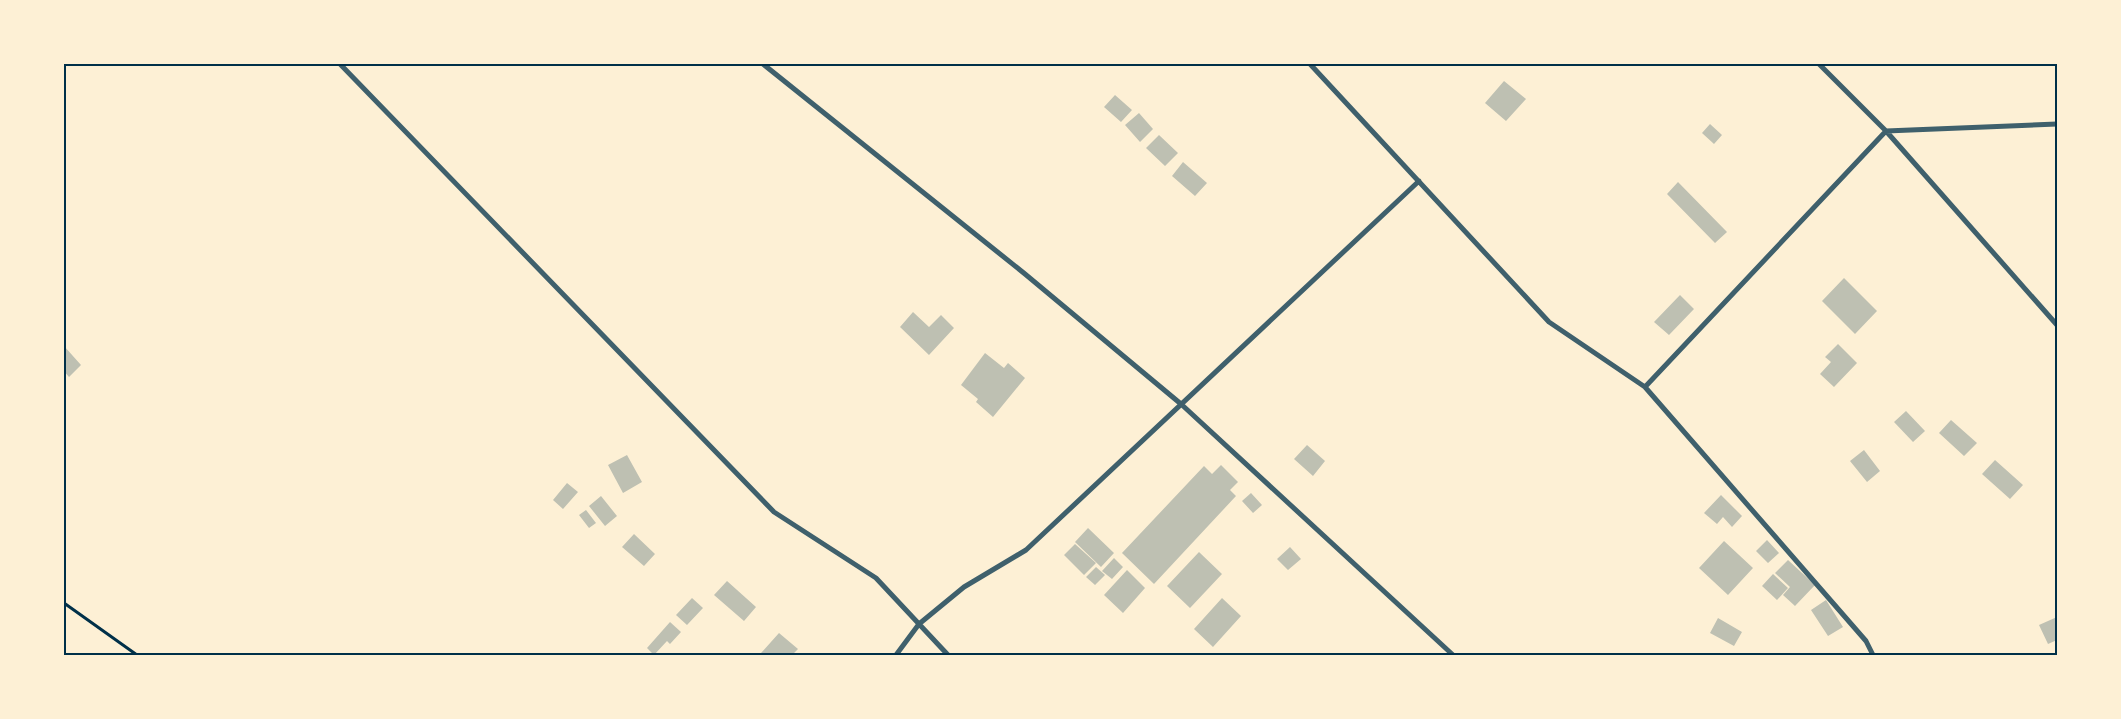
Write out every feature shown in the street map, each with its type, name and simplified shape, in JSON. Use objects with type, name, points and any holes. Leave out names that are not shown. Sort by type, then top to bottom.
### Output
[{"type":"street","points":[[340,64],[774,512],[876,578],[948,655]]},
{"type":"street","points":[[764,64],[1025,274],[1181,404],[1453,655]]},
{"type":"street","points":[[1310,64],[1548,322],[1645,387],[1866,641],[1873,655]]},
{"type":"street","points":[[1819,64],[1886,130],[2057,324]]},
{"type":"street","points":[[1645,387],[1886,130],[2057,124]]},
{"type":"street","points":[[896,655],[919,624],[964,587],[1026,550],[1419,181]]},
{"type":"path","points":[[64,603],[137,655]]},
{"type":"building","points":[[1504,81],[1526,99],[1506,121],[1485,103]]},
{"type":"building","points":[[1115,95],[1132,110],[1121,122],[1104,107]]},
{"type":"building","points":[[1139,113],[1153,129],[1140,142],[1125,125]]},
{"type":"building","points":[[1710,124],[1722,135],[1714,144],[1702,133]]},
{"type":"building","points":[[1159,135],[1178,153],[1165,166],[1146,148]]},
{"type":"building","points":[[1183,162],[1207,183],[1195,196],[1172,176]]},
{"type":"building","points":[[1678,182],[1727,232],[1715,243],[1667,194]]},
{"type":"building","points":[[1844,278],[1877,311],[1855,334],[1822,301]]},
{"type":"building","points":[[1680,295],[1694,309],[1669,335],[1654,322]]},
{"type":"building","points":[[913,312],[929,327],[941,315],[954,328],[929,355],[900,327]]},
{"type":"building","points":[[1838,344],[1857,363],[1834,387],[1820,374],[1831,362],[1825,357]]},
{"type":"building","points":[[64,346],[81,365],[69,377],[64,371]]},
{"type":"building","points":[[985,353],[1004,368],[1008,363],[1025,378],[993,417],[976,402],[978,399],[961,385]]},
{"type":"building","points":[[1906,411],[1925,431],[1913,442],[1894,422]]},
{"type":"building","points":[[1951,420],[1977,443],[1964,456],[1939,433]]},
{"type":"building","points":[[1307,445],[1325,461],[1313,476],[1294,459]]},
{"type":"building","points":[[1864,450],[1880,471],[1867,482],[1850,461]]},
{"type":"building","points":[[627,455],[642,482],[623,493],[608,465]]},
{"type":"building","points":[[1995,460],[2023,485],[2010,499],[1982,474]]},
{"type":"building","points":[[1221,465],[1238,482],[1230,490],[1236,496],[1154,584],[1122,553],[1204,466],[1212,474]]},
{"type":"building","points":[[567,483],[578,492],[563,509],[553,500]]},
{"type":"building","points":[[1251,493],[1262,505],[1253,513],[1242,501]]},
{"type":"building","points":[[1721,495],[1742,516],[1732,527],[1723,517],[1717,524],[1704,513]]},
{"type":"building","points":[[601,496],[617,516],[605,526],[589,506]]},
{"type":"building","points":[[586,510],[596,523],[589,528],[579,515]]},
{"type":"building","points":[[1088,528],[1114,553],[1101,567],[1075,542]]},
{"type":"building","points":[[634,534],[655,554],[644,566],[622,547]]},
{"type":"building","points":[[1767,540],[1779,553],[1768,563],[1756,551]]},
{"type":"building","points":[[1724,541],[1753,568],[1728,595],[1699,568]]},
{"type":"building","points":[[1075,544],[1096,563],[1084,575],[1064,555]]},
{"type":"building","points":[[1290,547],[1301,559],[1288,570],[1277,559]]},
{"type":"building","points":[[1199,552],[1222,574],[1190,608],[1167,586]]},
{"type":"building","points":[[1114,558],[1123,567],[1112,579],[1102,571]]},
{"type":"building","points":[[1788,560],[1815,585],[1795,606],[1783,595],[1790,587],[1775,573]]},
{"type":"building","points":[[1096,567],[1105,575],[1095,585],[1086,577]]},
{"type":"building","points":[[1127,570],[1145,588],[1123,613],[1104,595]]},
{"type":"building","points":[[1773,574],[1788,588],[1777,600],[1762,586]]},
{"type":"building","points":[[727,581],[756,607],[744,621],[714,595]]},
{"type":"building","points":[[692,598],[703,608],[687,625],[676,615]]},
{"type":"building","points":[[1222,598],[1241,616],[1213,647],[1194,629]]},
{"type":"building","points":[[1826,600],[1843,627],[1828,636],[1811,610]]},
{"type":"building","points":[[2057,617],[2057,640],[2048,644],[2039,625]]},
{"type":"building","points":[[1718,618],[1742,632],[1734,646],[1710,633]]},
{"type":"building","points":[[670,622],[681,632],[670,644],[667,641],[654,655],[647,648]]},
{"type":"building","points":[[779,633],[798,649],[792,655],[763,655],[761,653]]}]
